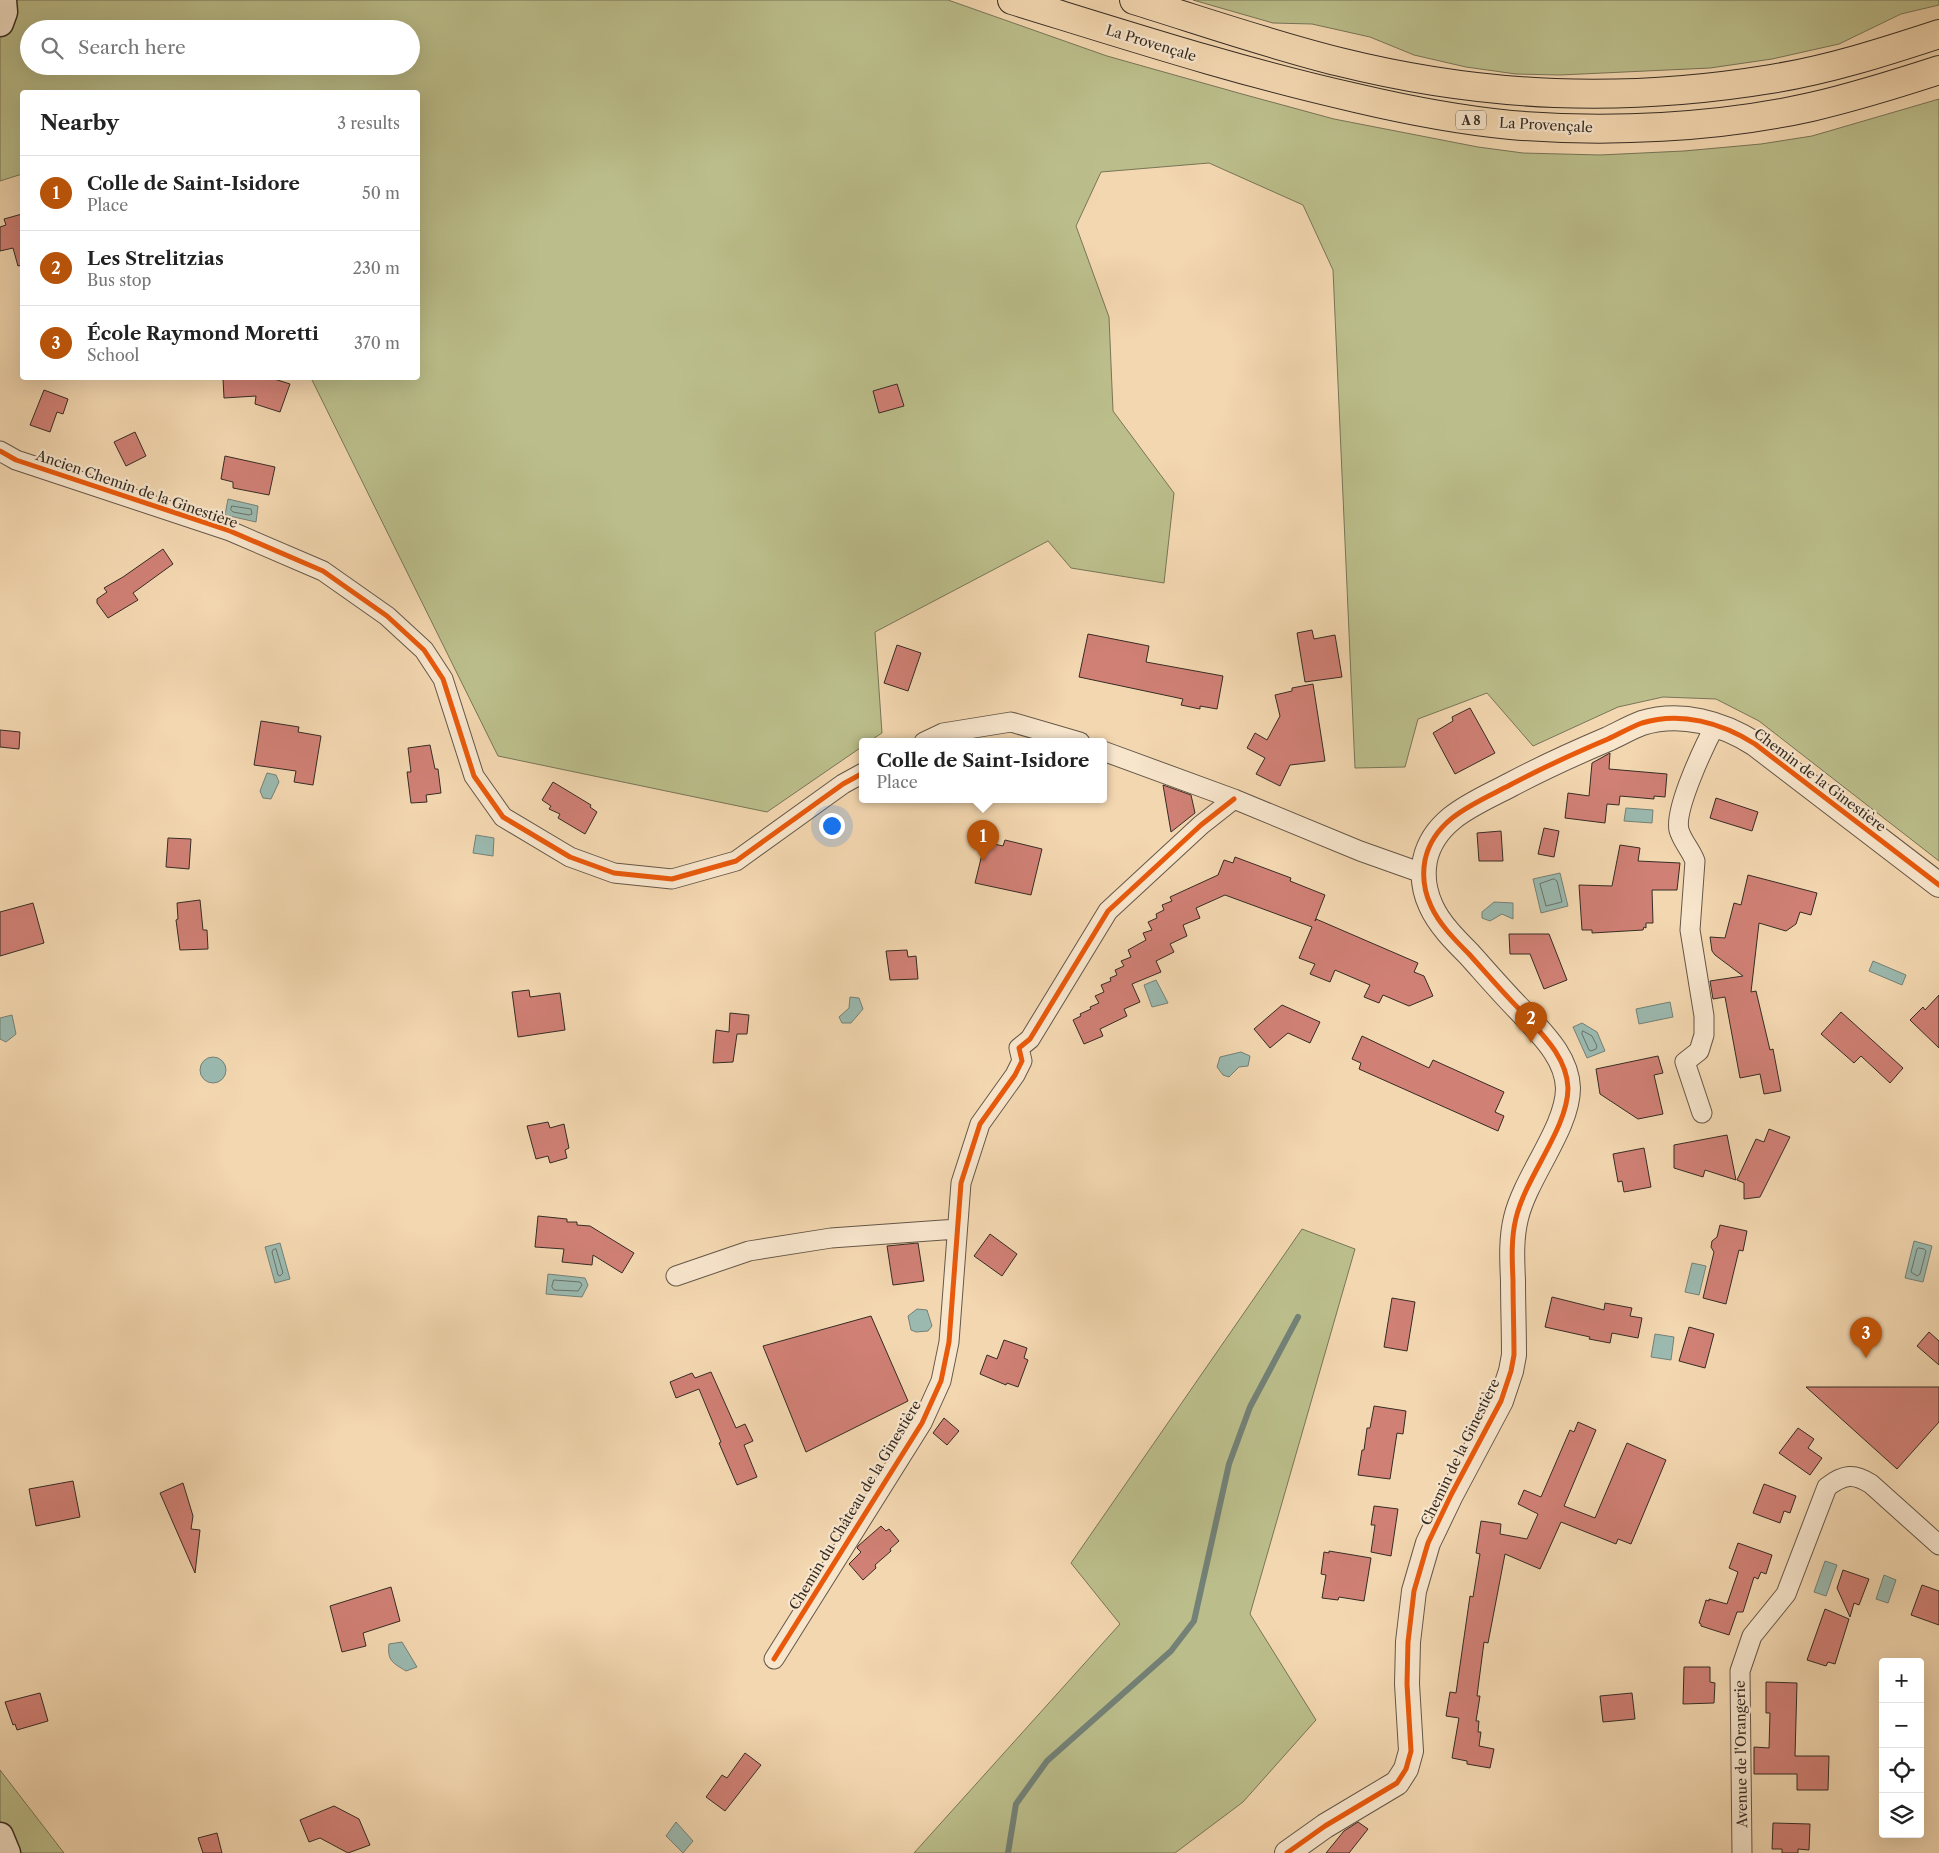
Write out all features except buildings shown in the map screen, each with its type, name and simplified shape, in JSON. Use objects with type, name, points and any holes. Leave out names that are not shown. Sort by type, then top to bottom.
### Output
[{"type":"highway","name":"La Provençale","points":[[1012,0],[1224,65],[1307,87],[1412,111],[1512,125],[1609,128],[1674,126],[1746,118],[1809,107],[1875,91],[1939,70]]},
{"type":"highway","points":[[1134,0],[1340,62],[1472,87],[1536,93],[1640,94],[1700,89],[1772,79],[1822,69],[1939,34]]},
{"type":"main road","points":[[0,23],[4,12],[3,0]]},
{"type":"main road","points":[[0,1836],[7,1853]]},
{"type":"street","name":"Ancien Chemin de la Ginestière","points":[[0,451],[16,460],[230,531],[323,571],[387,616],[424,650],[443,679],[474,776],[503,817],[570,857],[614,874],[672,879],[736,861],[843,784],[859,776]]},
{"type":"street","name":"Chemin de la Ginestière","points":[[1287,1853],[1325,1826],[1397,1784],[1406,1769],[1411,1751],[1407,1675],[1408,1642],[1414,1592],[1428,1543],[1501,1401],[1511,1372],[1514,1355],[1512,1250],[1515,1219],[1527,1186],[1559,1124],[1568,1088],[1565,1071],[1559,1055],[1448,932],[1431,907],[1422,873],[1426,855],[1434,837],[1445,824],[1462,810],[1542,768],[1643,723],[1670,719],[1695,720],[1716,724],[1736,732],[1755,744],[1939,885]]},
{"type":"street","points":[[932,738],[944,732],[1011,722],[1066,738]]},
{"type":"street","points":[[1702,1113],[1685,1062],[1699,1051],[1704,1035],[1704,1016],[1690,930],[1695,861],[1679,831],[1678,818],[1705,744],[1716,724]]},
{"type":"street","points":[[1107,752],[1234,799],[1360,851],[1422,873]]},
{"type":"street","name":"Chemin du Château de la Ginestière","points":[[774,1659],[922,1423],[941,1381],[949,1342],[961,1183],[980,1124],[1015,1075],[1022,1061],[1019,1048],[1030,1039],[1108,911],[1201,825],[1234,799]]},
{"type":"street","points":[[676,1276],[749,1251],[831,1238],[957,1229]]},
{"type":"street","name":"Avenue de l'Orangerie","points":[[1742,1853],[1740,1671],[1752,1636],[1786,1594],[1827,1487],[1837,1479],[1850,1476],[1861,1477],[1872,1484],[1939,1545]]},
{"type":"green space","points":[[0,0],[948,0],[1107,56],[1334,119],[1478,147],[1523,153],[1600,155],[1684,151],[1761,144],[1812,136],[1939,99],[1939,861],[1759,721],[1716,699],[1663,697],[1618,707],[1533,746],[1487,693],[1418,719],[1405,767],[1355,768],[1333,270],[1303,205],[1209,163],[1101,172],[1076,226],[1109,317],[1113,411],[1174,493],[1164,583],[1071,568],[1048,541],[875,632],[882,733],[874,738],[859,738],[859,749],[767,812],[498,756],[312,380],[420,380],[420,90],[20,90],[20,175],[0,181]]},
{"type":"green space","points":[[1193,0],[1939,0],[1939,5],[1901,14],[1839,44],[1772,59],[1710,68],[1560,75],[1516,74],[1466,67],[1414,55],[1370,37],[1312,24],[1273,23]]},
{"type":"green space","points":[[1302,1229],[1355,1249],[1250,1614],[1316,1720],[1243,1802],[1175,1853],[914,1853],[1120,1624],[1071,1563]]},
{"type":"green space","points":[[0,1770],[64,1853],[0,1853]]},
{"type":"water","points":[[228,499],[258,506],[256,522],[225,515]]},
{"type":"water","points":[[267,773],[276,775],[279,782],[271,799],[263,798],[260,791]]},
{"type":"water","points":[[1626,808],[1653,810],[1652,823],[1624,821]]},
{"type":"water","points":[[476,835],[494,838],[493,856],[473,853]]},
{"type":"water","points":[[1560,873],[1568,906],[1541,913],[1533,879]]},
{"type":"water","points":[[1494,902],[1513,903],[1513,919],[1502,914],[1490,921],[1482,918],[1482,912]]},
{"type":"water","points":[[1873,961],[1906,975],[1902,985],[1869,971]]},
{"type":"water","points":[[1156,980],[1168,1003],[1152,1007],[1144,985]]},
{"type":"water","points":[[850,997],[859,998],[863,1009],[851,1023],[842,1023],[839,1017],[849,1008]]},
{"type":"water","points":[[1670,1002],[1673,1017],[1639,1024],[1636,1009]]},
{"type":"water","points":[[12,1015],[16,1034],[6,1042],[0,1039],[0,1018]]},
{"type":"water","points":[[1582,1023],[1597,1032],[1605,1051],[1587,1058],[1573,1027]]},
{"type":"water","points":[[1241,1052],[1250,1056],[1248,1066],[1239,1067],[1229,1077],[1223,1075],[1217,1067],[1220,1057]]},
{"type":"water","points":[[213,1057],[222,1061],[226,1070],[222,1079],[213,1083],[204,1079],[200,1070],[204,1061]]},
{"type":"water","points":[[1914,1241],[1932,1246],[1923,1282],[1905,1278]]},
{"type":"water","points":[[280,1243],[290,1279],[275,1283],[265,1247]]},
{"type":"water","points":[[1692,1263],[1706,1266],[1699,1295],[1685,1292]]},
{"type":"water","points":[[548,1274],[585,1278],[588,1285],[582,1297],[546,1294]]},
{"type":"water","points":[[917,1309],[927,1310],[932,1326],[928,1331],[916,1332],[911,1330],[908,1316]]},
{"type":"water","points":[[1655,1334],[1674,1337],[1671,1360],[1651,1357]]},
{"type":"water","points":[[1825,1561],[1837,1565],[1826,1596],[1814,1592]]},
{"type":"water","points":[[1884,1575],[1896,1580],[1888,1603],[1876,1599]]},
{"type":"water","points":[[402,1642],[417,1667],[406,1671],[392,1661],[389,1654],[389,1644]]},
{"type":"water","points":[[676,1822],[693,1841],[683,1853],[666,1836]]},
{"type":"waterway","points":[[1008,1853],[1016,1804],[1047,1761],[1171,1651],[1194,1621],[1229,1464],[1250,1407],[1298,1317]]},
{"type":"cycle path","points":[[0,451],[16,460],[230,531],[323,571],[387,616],[424,650],[443,679],[474,776],[503,817],[570,857],[614,873],[672,879],[736,861],[843,784],[859,775]]},
{"type":"cycle path","points":[[1287,1853],[1325,1826],[1397,1783],[1406,1769],[1411,1751],[1407,1684],[1408,1642],[1414,1591],[1428,1543],[1501,1401],[1511,1371],[1514,1355],[1512,1257],[1514,1226],[1521,1202],[1554,1136],[1566,1103],[1567,1077],[1552,1047],[1538,1029],[1448,932],[1431,906],[1424,883],[1424,866],[1430,845],[1437,833],[1458,814],[1471,806],[1534,773],[1634,726],[1671,718],[1686,719],[1701,721],[1729,730],[1755,744],[1939,885]]},
{"type":"cycle path","points":[[774,1659],[922,1423],[941,1381],[949,1342],[961,1183],[980,1124],[1015,1075],[1022,1061],[1019,1048],[1030,1039],[1108,911],[1201,825],[1234,799]]},
{"type":"place","name":"Colle de Saint-Isidore","points":[[983,861]]},
{"type":"place","name":"Les Strelitzias","points":[[1531,1043]]},
{"type":"place","name":"École Raymond Moretti","points":[[1866,1358]]}]
